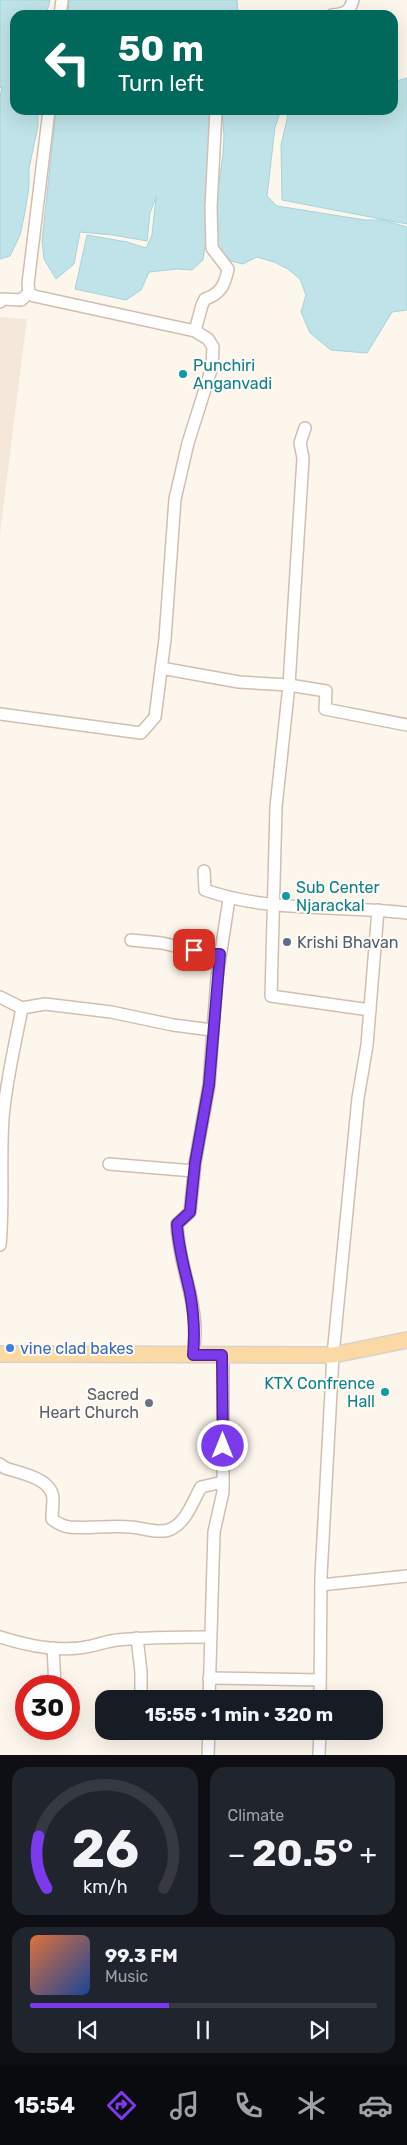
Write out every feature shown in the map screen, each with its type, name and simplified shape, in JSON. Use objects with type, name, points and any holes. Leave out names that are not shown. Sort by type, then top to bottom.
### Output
[{"type":"main road","points":[[0,1354],[333,1355],[407,1340]]},
{"type":"street","points":[[29,293],[28,284],[48,115]]},
{"type":"street","points":[[195,331],[202,305],[206,299],[215,296],[220,291],[225,282],[228,269],[212,248],[211,207],[216,115]]},
{"type":"street","points":[[0,302],[2,299],[21,300],[29,293]]},
{"type":"street","points":[[0,714],[141,733],[155,717],[165,639],[175,499],[188,443],[212,366],[213,347],[208,339],[195,331],[34,296],[29,293]]},
{"type":"street","points":[[305,428],[300,443],[303,458],[289,685],[276,807],[271,996],[370,1010]]},
{"type":"street","points":[[161,668],[239,682],[289,685],[326,691],[324,709],[407,725]]},
{"type":"street","points":[[204,871],[205,890],[229,899],[274,906],[407,913]]},
{"type":"street","points":[[193,1355],[195,1331],[190,1293],[177,1237],[177,1224],[190,1212],[194,1171],[209,1085],[212,1030],[220,954],[229,899]]},
{"type":"street","points":[[320,1690],[321,1585],[333,1355],[358,1098],[367,1045],[378,910]]},
{"type":"street","points":[[131,940],[162,943],[208,954],[220,954]]},
{"type":"street","points":[[0,997],[22,1008],[45,1004],[111,1012],[173,1025],[212,1030]]},
{"type":"street","points":[[0,1245],[5,1076],[22,1008]]},
{"type":"street","points":[[109,1164],[194,1171]]},
{"type":"street","points":[[209,1690],[214,1532],[223,1492],[222,1355]]},
{"type":"street","points":[[0,1464],[5,1468],[42,1482],[49,1489],[53,1497],[52,1519],[59,1524],[70,1527],[129,1526],[155,1530],[171,1529],[181,1521],[201,1487],[223,1482]]},
{"type":"street","points":[[321,1585],[407,1576]]},
{"type":"street","points":[[0,1636],[39,1647],[53,1648],[90,1647],[109,1640],[137,1638],[210,1637]]},
{"type":"street","points":[[137,1638],[140,1690]]},
{"type":"street","points":[[53,1648],[54,1675]]},
{"type":"street","points":[[209,1678],[320,1680]]},
{"type":"street","points":[[208,1740],[208,1755]]},
{"type":"street","points":[[319,1755],[320,1740]]},
{"type":"shaded area","points":[[0,317],[27,319],[0,535]]},
{"type":"water","points":[[0,0],[50,0],[47,10],[10,10],[10,115],[38,115],[38,126],[29,168],[29,186],[20,235],[10,256],[0,259],[0,97],[2,87],[0,88]]},
{"type":"water","points":[[69,0],[237,0],[238,10],[68,10]]},
{"type":"water","points":[[407,78],[407,224],[282,200],[281,145],[288,115],[398,115],[398,81]]},
{"type":"water","points":[[55,115],[210,115],[211,143],[205,213],[207,232],[203,260],[192,270],[177,269],[149,272],[141,290],[126,300],[75,289],[87,235],[127,242],[146,248],[152,235],[156,197],[150,213],[147,241],[80,232],[74,264],[56,279],[44,259],[42,241]]},
{"type":"water","points":[[222,115],[279,115],[275,127],[267,196],[277,206],[365,220],[383,220],[407,227],[407,310],[392,312],[367,353],[331,350],[310,333],[301,312],[306,295],[300,279],[288,269],[257,257],[243,264],[227,260],[216,243],[214,218],[224,136]]},
{"type":"place","name":"Punchiri Anganvadi","points":[[183,374]]},
{"type":"place","name":"Sub Center Njarackal","points":[[286,896]]},
{"type":"place","name":"Krishi Bhavan","points":[[287,942]]},
{"type":"place","name":"vine clad bakes","points":[[10,1348]]},
{"type":"place","name":"KTX Confrence Hall","points":[[385,1392]]},
{"type":"place","name":"Sacred Heart Church","points":[[149,1403]]},
{"type":"route","points":[[194,950],[208,954],[220,954],[212,1030],[209,1085],[195,1163],[190,1212],[177,1224],[177,1237],[190,1293],[195,1331],[193,1355],[222,1355],[223,1446]]}]
